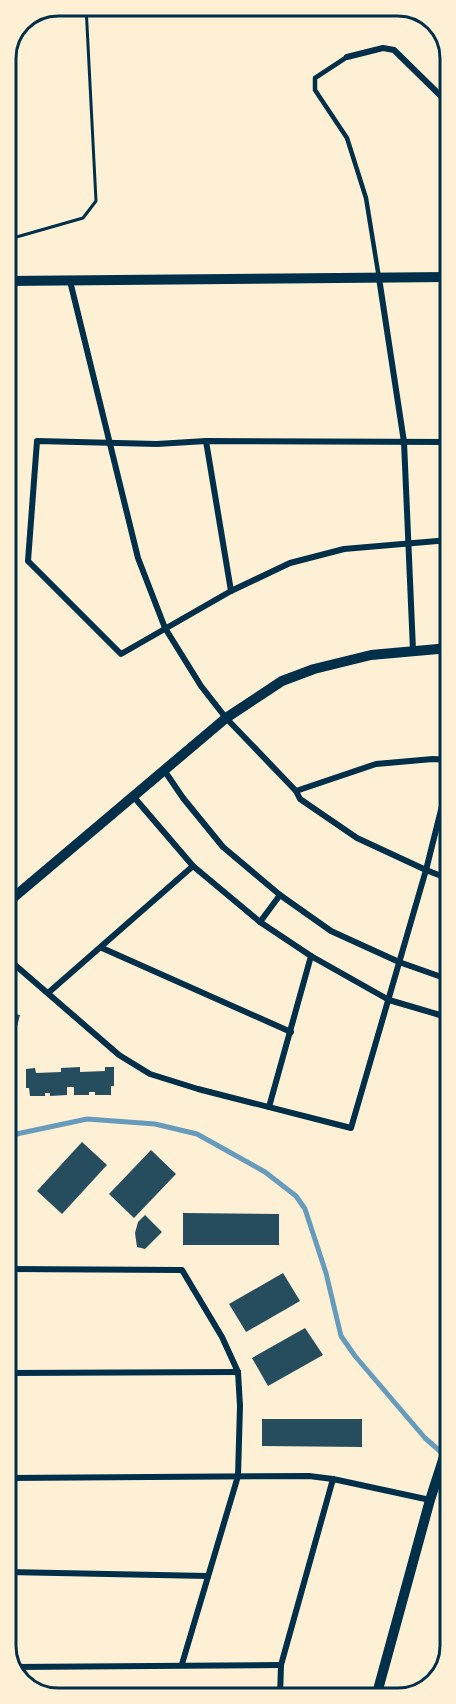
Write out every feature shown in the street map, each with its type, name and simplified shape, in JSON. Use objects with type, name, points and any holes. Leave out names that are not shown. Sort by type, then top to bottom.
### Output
[{"type":"street","points":[[347,57],[383,48],[394,50],[440,95]]},
{"type":"street","points":[[16,281],[440,277]]},
{"type":"street","points":[[379,278],[404,442],[413,650]]},
{"type":"street","points":[[70,281],[138,558],[165,628],[201,686],[226,718],[296,791],[300,799],[357,838],[440,875]]},
{"type":"street","points":[[440,442],[207,441],[157,444],[37,441],[28,561],[121,654],[231,591],[290,563],[344,549],[440,540]]},
{"type":"street","points":[[207,441],[231,591]]},
{"type":"street","points":[[16,895],[226,718],[282,681],[314,669],[371,654],[440,648]]},
{"type":"street","points":[[296,791],[376,764],[440,759]]},
{"type":"street","points":[[164,770],[183,798],[223,847],[280,895],[331,931],[399,962],[440,976]]},
{"type":"street","points":[[133,796],[193,866],[260,922],[311,956],[389,1000],[440,1014]]},
{"type":"street","points":[[16,966],[119,1055],[150,1074],[351,1128],[426,870],[440,814]]},
{"type":"street","points":[[48,993],[193,866]]},
{"type":"street","points":[[260,922],[280,895]]},
{"type":"street","points":[[102,948],[291,1032]]},
{"type":"street","points":[[269,1107],[311,956]]},
{"type":"street","points":[[16,1269],[182,1270],[222,1337],[238,1372],[240,1406],[238,1476],[182,1664]]},
{"type":"street","points":[[16,1373],[238,1372]]},
{"type":"street","points":[[378,1688],[430,1500],[440,1472]]},
{"type":"street","points":[[16,1478],[309,1476],[430,1500]]},
{"type":"street","points":[[280,1688],[280,1665],[333,1479]]},
{"type":"street","points":[[16,1572],[208,1576]]},
{"type":"street","points":[[22,1667],[280,1665]]},
{"type":"lane","points":[[347,57],[315,78],[315,90],[347,138],[366,198],[379,278]]},
{"type":"path","points":[[16,237],[83,218],[96,201],[87,16]]},
{"type":"building","points":[[16,1014],[20,1015],[16,1030]]},
{"type":"building","points":[[80,1067],[80,1072],[105,1071],[105,1067],[114,1067],[114,1086],[111,1086],[111,1095],[95,1095],[95,1092],[89,1092],[89,1095],[74,1095],[74,1087],[67,1087],[67,1095],[50,1096],[50,1093],[45,1093],[45,1096],[30,1096],[29,1088],[26,1088],[26,1069],[35,1068],[36,1073],[61,1072],[61,1068]]},
{"type":"building","points":[[82,1142],[107,1165],[62,1214],[37,1191]]},
{"type":"building","points":[[151,1150],[176,1174],[134,1218],[109,1194]]},
{"type":"building","points":[[183,1213],[279,1214],[279,1245],[183,1245]]},
{"type":"building","points":[[145,1215],[162,1232],[145,1249],[137,1247],[135,1233],[138,1222]]},
{"type":"building","points":[[283,1273],[300,1301],[246,1332],[229,1304]]},
{"type":"building","points":[[305,1328],[323,1355],[268,1386],[252,1358]]},
{"type":"building","points":[[262,1419],[362,1419],[362,1447],[262,1446]]},
{"type":"waterway","points":[[16,1134],[87,1119],[155,1124],[197,1134],[265,1172],[296,1196],[305,1209],[326,1273],[341,1336],[355,1356],[425,1438],[440,1451]]}]
